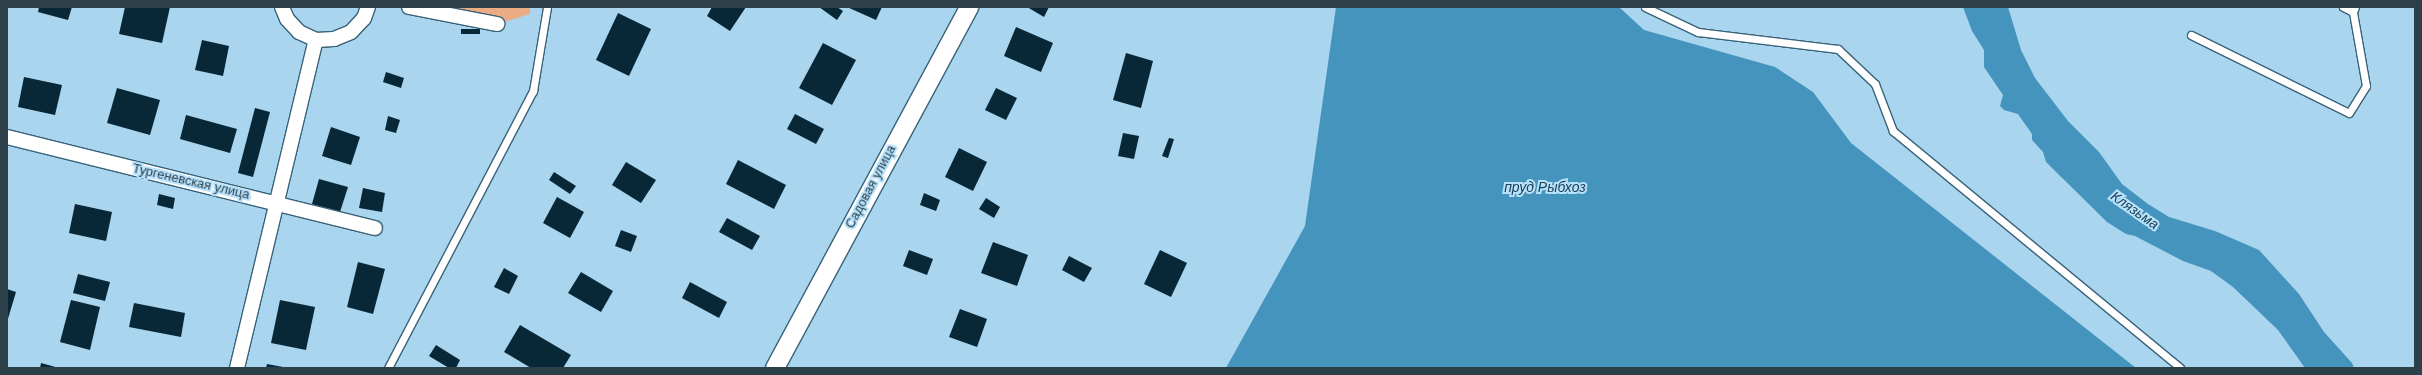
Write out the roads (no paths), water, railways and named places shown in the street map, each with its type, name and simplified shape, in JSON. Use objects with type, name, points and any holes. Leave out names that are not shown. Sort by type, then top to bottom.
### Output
[{"type":"street","points":[[282,7],[287,19],[299,32],[316,40],[334,39],[351,32],[364,18],[368,7]]},
{"type":"street","points":[[409,7],[497,24]]},
{"type":"street","name":"Садовая улица","points":[[775,368],[969,7]]},
{"type":"street","points":[[237,368],[316,40]]},
{"type":"street","name":"Тургеневская улица","points":[[7,137],[277,202],[376,228]]},
{"type":"lane","points":[[388,368],[533,91],[547,7]]},
{"type":"lane","points":[[1645,7],[1698,32],[1838,49],[1875,84],[1893,130],[2180,368]]},
{"type":"lane","points":[[2191,35],[2349,113],[2366,86],[2354,9],[2343,7]]},
{"type":"water","name":"пруд Рыбхоз","points":[[1336,7],[1619,7],[1644,30],[1775,67],[1813,92],[1851,143],[2136,368],[1226,368],[1305,226]]},
{"type":"water","name":"Клязьма","points":[[1963,7],[2008,7],[2021,50],[2035,78],[2068,121],[2099,152],[2122,184],[2148,204],[2169,217],[2215,231],[2259,250],[2299,294],[2324,332],[2352,363],[2354,368],[2305,368],[2278,330],[2233,287],[2211,271],[2183,261],[2135,236],[2126,234],[2107,222],[2046,162],[2043,152],[2032,140],[2032,134],[2018,114],[2004,110],[2000,106],[2003,95],[1984,67],[1984,50],[1972,31]]}]
